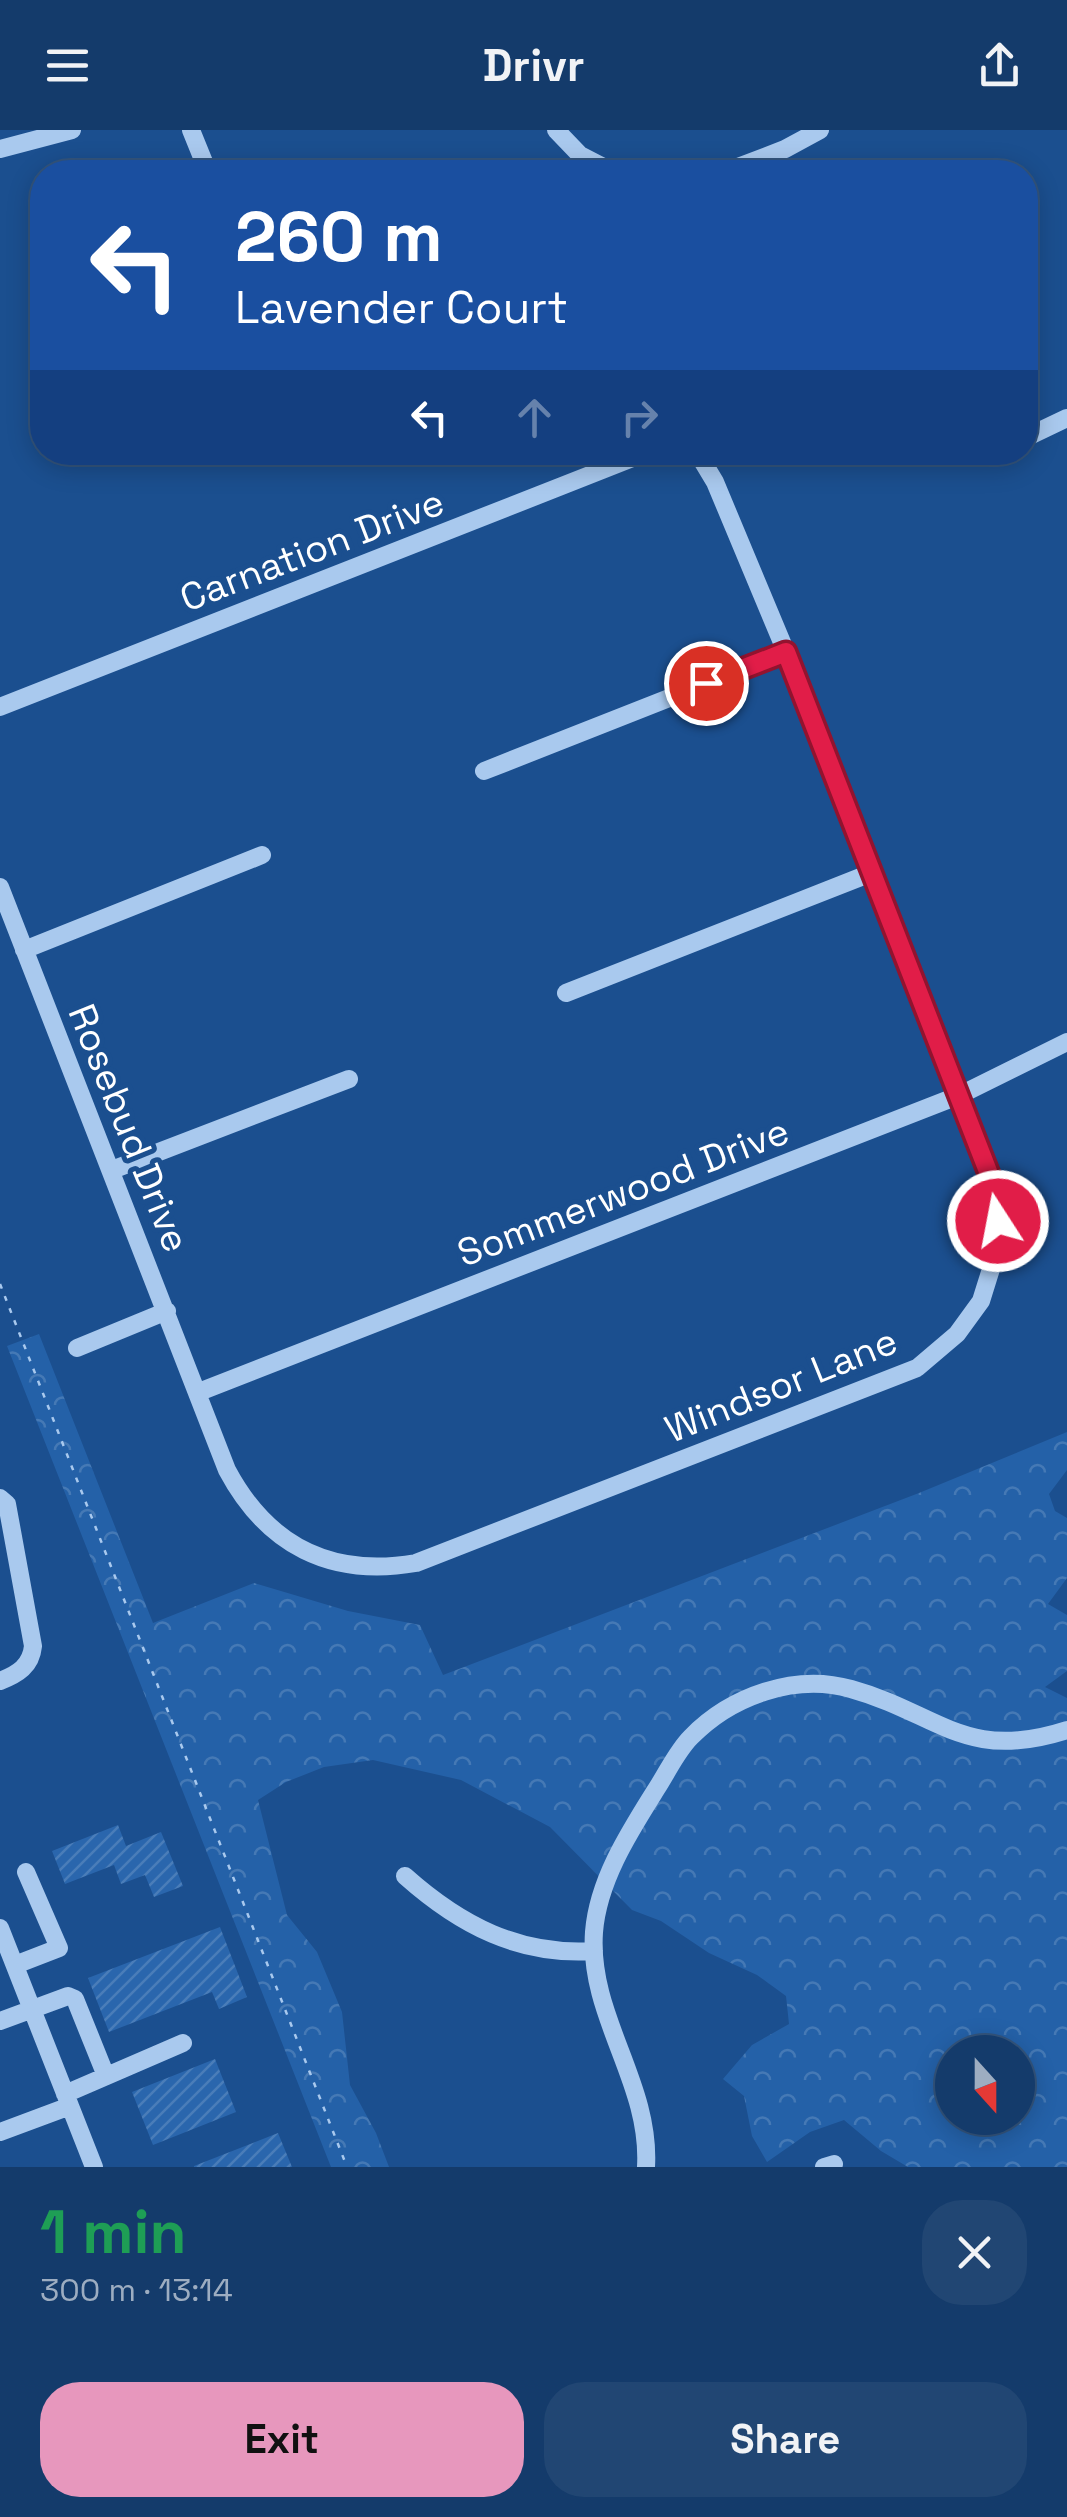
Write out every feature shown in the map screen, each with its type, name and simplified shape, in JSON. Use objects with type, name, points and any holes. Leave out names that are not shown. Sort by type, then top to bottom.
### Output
[{"type":"street","points":[[0,149],[72,130]]},
{"type":"street","points":[[191,130],[203,160]]},
{"type":"street","points":[[556,130],[590,160]]},
{"type":"street","points":[[770,160],[820,130]]},
{"type":"street","points":[[1038,432],[1067,418]]},
{"type":"street","name":"Carnation Drive","points":[[0,708],[615,465]]},
{"type":"street","name":"Windsor Lane","points":[[198,1392],[234,1482],[255,1514],[272,1531],[314,1554],[378,1568],[416,1564],[902,1375],[944,1348],[970,1318],[991,1277],[996,1253],[996,1198],[960,1095],[786,652],[705,465]]},
{"type":"street","points":[[484,771],[786,652]]},
{"type":"street","points":[[24,950],[262,856]]},
{"type":"street","points":[[566,993],[871,873]]},
{"type":"street","name":"Rosebud Drive","points":[[0,887],[198,1392]]},
{"type":"street","name":"Sommerwood Drive","points":[[198,1392],[960,1095],[1067,1042]]},
{"type":"street","points":[[112,1170],[349,1079]]},
{"type":"street","points":[[77,1348],[167,1311]]},
{"type":"street","points":[[0,1498],[7,1504],[32,1646],[32,1658],[18,1674],[0,1680]]},
{"type":"street","points":[[646,2167],[642,2108],[602,2000],[594,1952],[597,1911],[606,1881],[649,1801],[690,1738],[743,1700],[784,1687],[826,1684],[850,1688],[956,1734],[977,1739],[1026,1740],[1067,1730]]},
{"type":"street","points":[[15,1966],[59,1948],[26,1872]]},
{"type":"street","points":[[404,1876],[469,1925],[497,1937],[546,1951],[594,1952]]},
{"type":"street","points":[[0,1928],[94,2167]]},
{"type":"street","points":[[0,2021],[68,1996],[74,1998],[106,2076]]},
{"type":"street","points":[[0,2132],[68,2100],[106,2076],[183,2044]]},
{"type":"path","points":[[0,1284],[347,2167]]},
{"type":"green space","points":[[39,1334],[153,1623],[254,1583],[348,1611],[420,1625],[443,1675],[919,1493],[1067,1432],[1067,1470],[1049,1494],[1055,1511],[1067,1518],[1067,1578],[1048,1604],[1067,1615],[1067,1671],[1045,1687],[1067,1698],[1067,2167],[908,2167],[881,2151],[844,2120],[810,2132],[767,2162],[752,2136],[744,2096],[723,2079],[752,2045],[789,2024],[786,1996],[757,1975],[709,1953],[661,1921],[632,1910],[550,1827],[461,1780],[373,1760],[324,1767],[286,1782],[258,1800],[287,1915],[317,1952],[342,2012],[350,2085],[389,2167],[331,2167],[7,1346]]},
{"type":"building","points":[[118,1825],[126,1846],[161,1832],[183,1886],[154,1897],[145,1875],[121,1884],[114,1865],[65,1884],[52,1851]]},
{"type":"building","points":[[220,1927],[247,1997],[219,2009],[212,1992],[109,2032],[88,1978]]},
{"type":"building","points":[[215,2059],[236,2112],[153,2145],[132,2092]]},
{"type":"building","points":[[278,2133],[292,2167],[194,2167],[194,2166]]},
{"type":"route","points":[[706,683],[786,652],[960,1095],[991,1179],[998,1221]]}]
